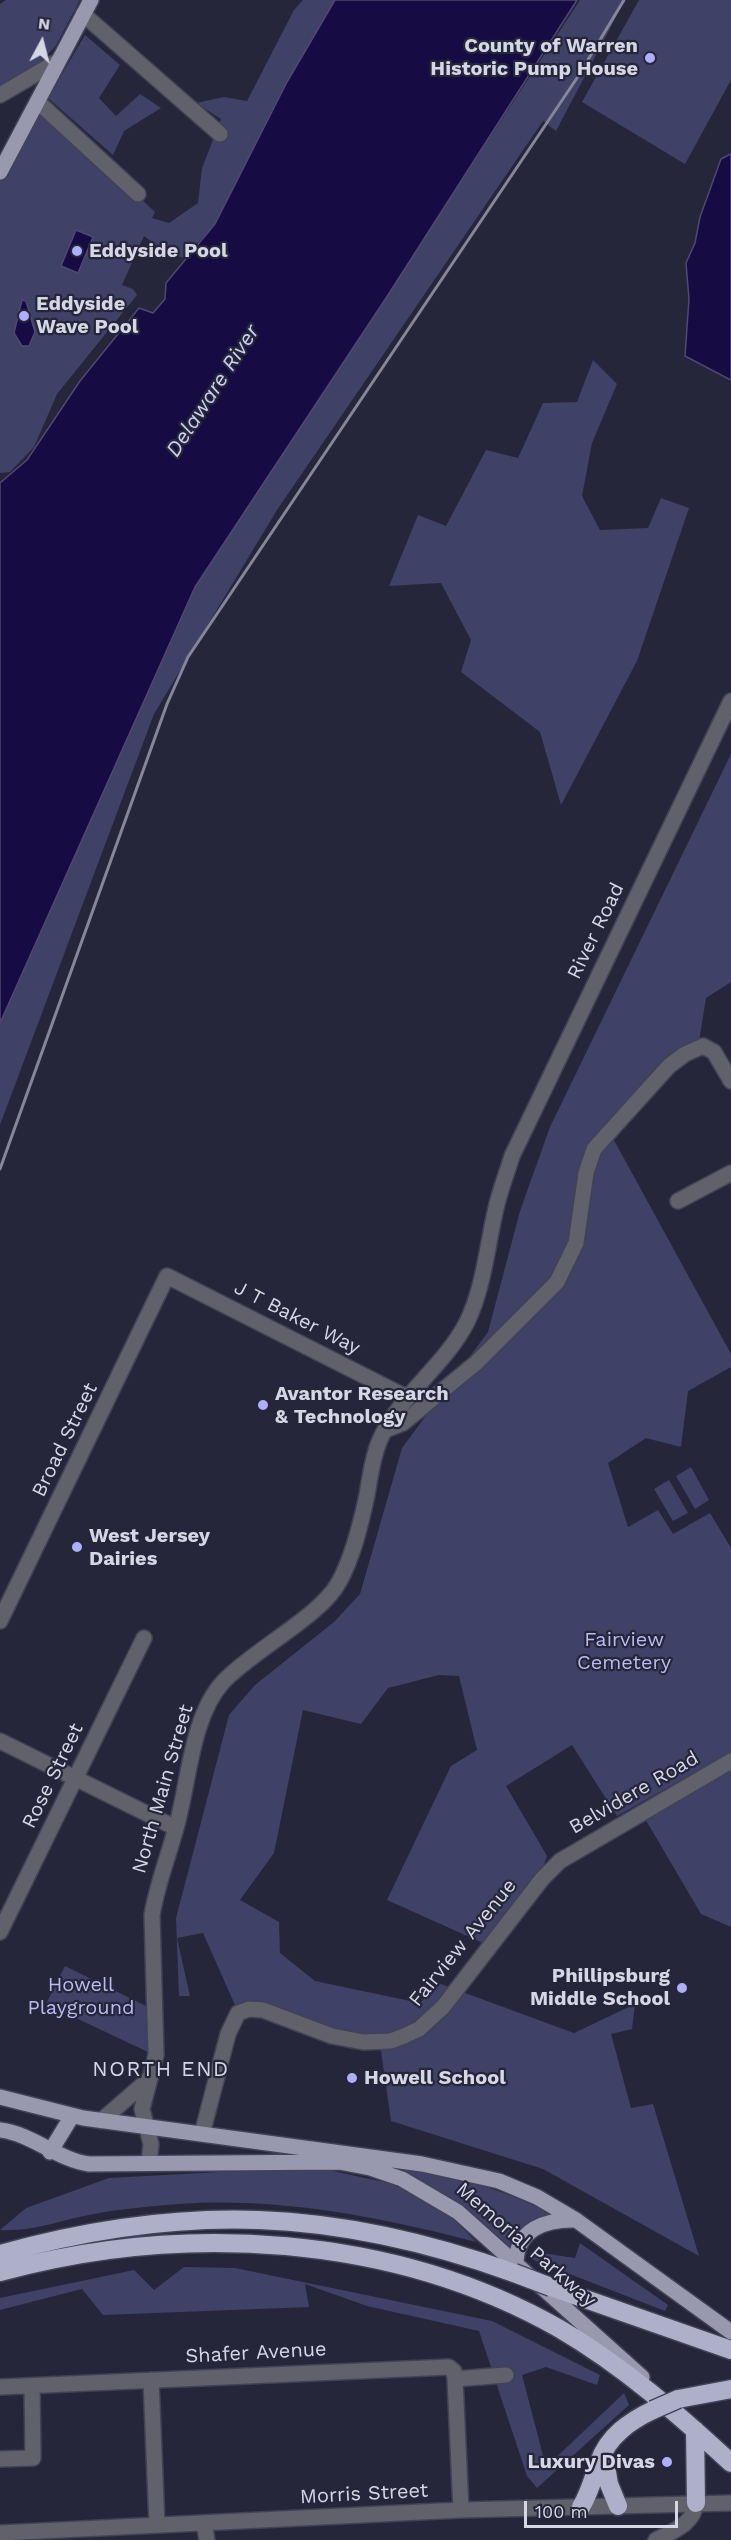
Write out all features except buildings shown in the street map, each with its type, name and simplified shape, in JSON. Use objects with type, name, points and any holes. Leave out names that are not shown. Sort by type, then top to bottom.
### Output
[{"type":"highway","points":[[0,2254],[87,2232],[166,2221],[244,2218],[301,2221],[378,2233],[515,2268],[551,2287],[731,2350]]},
{"type":"highway","points":[[0,2272],[90,2252],[176,2244],[264,2245],[347,2256],[423,2273],[514,2306],[590,2348],[655,2403]]},
{"type":"highway","points":[[581,2507],[589,2493],[604,2450],[620,2430],[655,2403],[731,2389]]},
{"type":"highway","name":"Memorial Parkway","points":[[655,2403],[695,2430],[731,2463]]},
{"type":"highway","points":[[695,2430],[696,2503]]},
{"type":"highway","points":[[604,2450],[609,2484],[618,2506]]},
{"type":"main road","points":[[0,172],[91,0]]},
{"type":"main road","name":"Memorial Parkway","points":[[0,2097],[72,2116],[101,2121],[300,2146],[469,2173],[519,2189],[576,2220],[731,2332]]},
{"type":"main road","points":[[50,2152],[72,2116]]},
{"type":"main road","name":"Memorial Parkway","points":[[0,2130],[22,2135],[50,2152],[89,2164],[330,2161],[359,2165],[392,2175],[424,2190],[450,2206],[515,2268],[646,2380],[655,2403]]},
{"type":"main road","points":[[216,2162],[220,2136]]},
{"type":"main road","points":[[515,2268],[520,2241],[533,2228],[551,2221],[576,2220]]},
{"type":"street","points":[[83,14],[219,134]]},
{"type":"street","points":[[0,95],[58,61]]},
{"type":"street","points":[[38,102],[138,194]]},
{"type":"street","name":"River Road","points":[[408,1398],[448,1352],[467,1322],[481,1283],[504,1183],[529,1117],[731,701]]},
{"type":"street","points":[[385,1430],[403,1423],[476,1364],[557,1282],[576,1243],[586,1173],[594,1149],[669,1066],[701,1046],[710,1047],[731,1081]]},
{"type":"street","points":[[678,1201],[731,1173]]},
{"type":"street","name":"J T Baker Way","points":[[167,1276],[408,1398]]},
{"type":"street","name":"Broad Street","points":[[0,1621],[167,1276]]},
{"type":"street","name":"North Main Street","points":[[149,2163],[151,2144],[142,2103],[156,2055],[152,1915],[156,1893],[176,1828],[198,1733],[215,1692],[252,1656],[319,1605],[338,1584],[361,1518],[377,1446],[385,1430],[408,1398]]},
{"type":"street","name":"Rose Street","points":[[0,1932],[144,1638]]},
{"type":"street","points":[[0,1741],[176,1828]]},
{"type":"street","name":"Belvidere Road","points":[[558,1862],[731,1761]]},
{"type":"street","name":"Fairview Avenue","points":[[202,2134],[228,2034],[238,2013],[254,2008],[363,2043],[390,2041],[419,2029],[431,2019],[558,1862]]},
{"type":"street","points":[[101,2121],[148,2080]]},
{"type":"street","name":"Shafer Avenue","points":[[0,2387],[442,2366],[454,2371],[455,2379]]},
{"type":"street","points":[[461,2511],[455,2379],[506,2374]]},
{"type":"street","points":[[151,2379],[158,2525]]},
{"type":"street","points":[[0,2459],[33,2458],[32,2386]]},
{"type":"street","points":[[656,2540],[688,2522],[696,2503]]},
{"type":"street","name":"Morris Street","points":[[2,2535],[158,2525],[461,2511],[696,2503],[731,2504]]},
{"type":"street","points":[[204,2523],[207,2540]]},
{"type":"green space","points":[[6,0],[80,0],[55,47],[39,63],[0,87],[0,4]]},
{"type":"green space","points":[[303,0],[335,0],[287,82],[215,224],[184,258],[164,251],[144,236],[122,285],[133,289],[137,295],[57,394],[34,447],[10,472],[0,473],[0,172],[38,102],[155,212],[152,218],[169,223],[198,203],[202,168],[221,119],[196,103],[224,97],[247,101],[294,10]]},
{"type":"green space","points":[[580,0],[625,0],[556,131],[543,121],[277,510],[154,714],[0,1125],[0,1023],[195,587]]},
{"type":"green space","points":[[639,0],[731,0],[731,80],[685,164],[582,102]]},
{"type":"green space","points":[[85,35],[120,65],[99,98],[116,116],[140,94],[161,108],[124,131],[113,155],[48,98]]},
{"type":"green space","points":[[593,360],[617,384],[592,443],[582,496],[600,530],[648,528],[661,498],[689,508],[637,661],[561,805],[540,732],[461,672],[471,640],[441,583],[389,586],[418,515],[446,526],[486,450],[518,458],[543,403],[577,402]]},
{"type":"green space","name":"Fairview Cemetery","points":[[731,754],[731,982],[706,998],[699,1042],[609,1131],[731,1354],[731,1367],[688,1391],[681,1447],[646,1438],[608,1463],[628,1527],[658,1510],[673,1534],[710,1513],[731,1548],[731,1752],[617,1816],[572,1745],[506,1786],[547,1856],[543,1867],[485,1944],[387,1900],[451,1766],[477,1750],[459,1676],[439,1675],[388,1688],[361,1724],[303,1710],[274,1853],[240,1900],[279,1922],[280,1953],[315,1981],[420,2003],[438,1983],[574,2033],[635,2004],[632,2029],[611,2034],[631,2108],[653,2104],[699,2256],[543,2169],[391,2121],[380,2044],[239,2014],[203,1933],[177,1938],[190,1996],[179,1996],[176,1918],[229,1715],[255,1685],[334,1622],[360,1594],[402,1448],[488,1332],[520,1211],[550,1127]]},
{"type":"green space","points":[[691,1467],[709,1500],[695,1509],[676,1476]]},
{"type":"green space","points":[[669,1480],[688,1513],[673,1521],[654,1489]]},
{"type":"green space","points":[[731,1768],[731,1927],[701,1914],[644,1817]]},
{"type":"green space","name":"Howell Playground","points":[[65,1966],[146,2006],[148,2052],[46,2004]]},
{"type":"green space","points":[[371,2162],[418,2170],[485,2186],[550,2213],[511,2250]]},
{"type":"green space","points":[[314,2167],[407,2187],[446,2211],[476,2242],[366,2217],[254,2203],[179,2204],[147,2207],[94,2214],[36,2227],[0,2230],[26,2208],[109,2178]]},
{"type":"green space","points":[[580,2243],[668,2305],[665,2311],[531,2259],[536,2252],[575,2258]]},
{"type":"green space","points":[[184,2267],[235,2268],[492,2321],[600,2375],[597,2385],[546,2367],[522,2375],[546,2467],[624,2393],[629,2405],[537,2488],[527,2476],[479,2331],[367,2306],[305,2284],[309,2307],[103,2315],[82,2289],[0,2310],[0,2298],[134,2270],[154,2290]]},
{"type":"water","name":"Delaware River","points":[[335,0],[577,0],[388,295],[195,587],[0,1023],[0,483],[27,460],[80,381],[139,308],[153,313],[165,299],[166,283],[215,224],[287,82]]},
{"type":"water","points":[[731,154],[731,380],[685,356],[689,299],[686,263],[695,243],[700,217],[721,159]]},
{"type":"water","name":"Eddyside Pool","points":[[76,230],[93,237],[78,273],[61,266]]},
{"type":"water","name":"Eddyside Wave Pool","points":[[22,300],[26,301],[35,332],[29,346],[22,346],[14,333]]},
{"type":"railway","points":[[0,1169],[167,704],[188,657],[577,78],[624,0]]},
{"type":"place","name":"County of Warren Historic Pump House","points":[[650,58]]},
{"type":"place","name":"Eddyside Pool","points":[[77,251]]},
{"type":"place","name":"Eddyside Wave Pool","points":[[24,316]]},
{"type":"place","name":"Avantor Research & Technology","points":[[263,1405]]},
{"type":"place","name":"West Jersey Dairies","points":[[77,1547]]},
{"type":"place","name":"Phillipsburg Middle School","points":[[682,1988]]},
{"type":"place","name":"Howell School","points":[[352,2078]]},
{"type":"place","name":"Luxury Divas","points":[[667,2462]]},
{"type":"district","name":"NORTH END","points":[[161,2070]]}]
